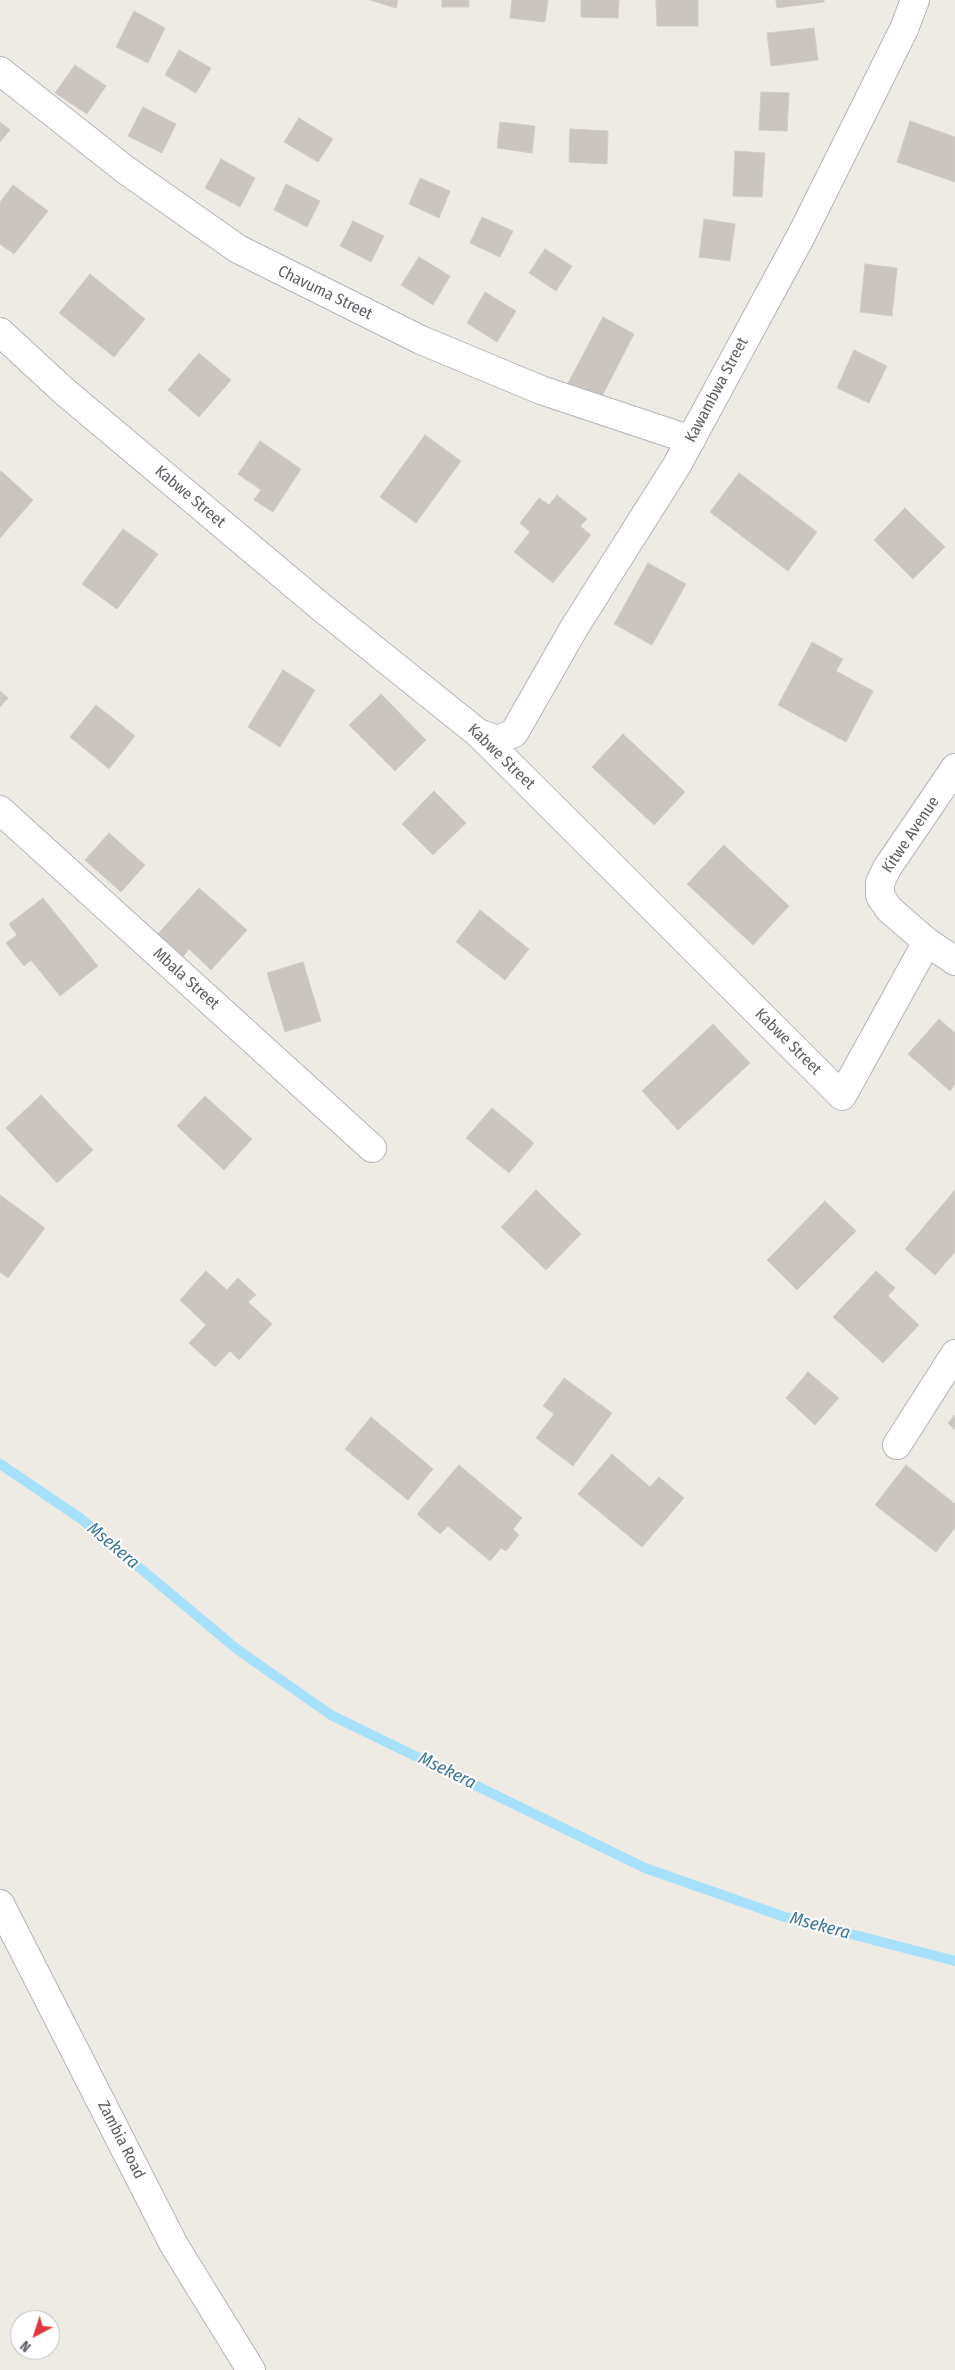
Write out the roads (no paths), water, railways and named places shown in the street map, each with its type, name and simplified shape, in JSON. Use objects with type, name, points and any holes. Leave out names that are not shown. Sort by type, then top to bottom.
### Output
[{"type":"street","name":"Kawambwa Street","points":[[478,733],[497,740],[514,733],[574,628],[691,440],[802,234],[904,29],[915,0]]},
{"type":"street","name":"Chavuma Street","points":[[0,71],[127,171],[238,249],[438,347],[541,390],[691,440]]},
{"type":"street","name":"Kabwe Street","points":[[0,332],[65,392],[125,443],[314,601],[478,733],[842,1096],[927,942]]},
{"type":"street","name":"Kitwe Avenue","points":[[955,768],[887,868],[880,883],[880,896],[889,909],[927,942],[955,961]]},
{"type":"street","name":"Mbala Street","points":[[0,810],[372,1148]]},
{"type":"street","points":[[896,1445],[955,1354]]},
{"type":"street","name":"Zambia Road","points":[[0,1904],[174,2245],[251,2370]]},
{"type":"waterway","name":"Msekera","points":[[0,1464],[80,1518],[238,1650],[331,1715],[645,1868],[785,1917],[955,1961]]}]
